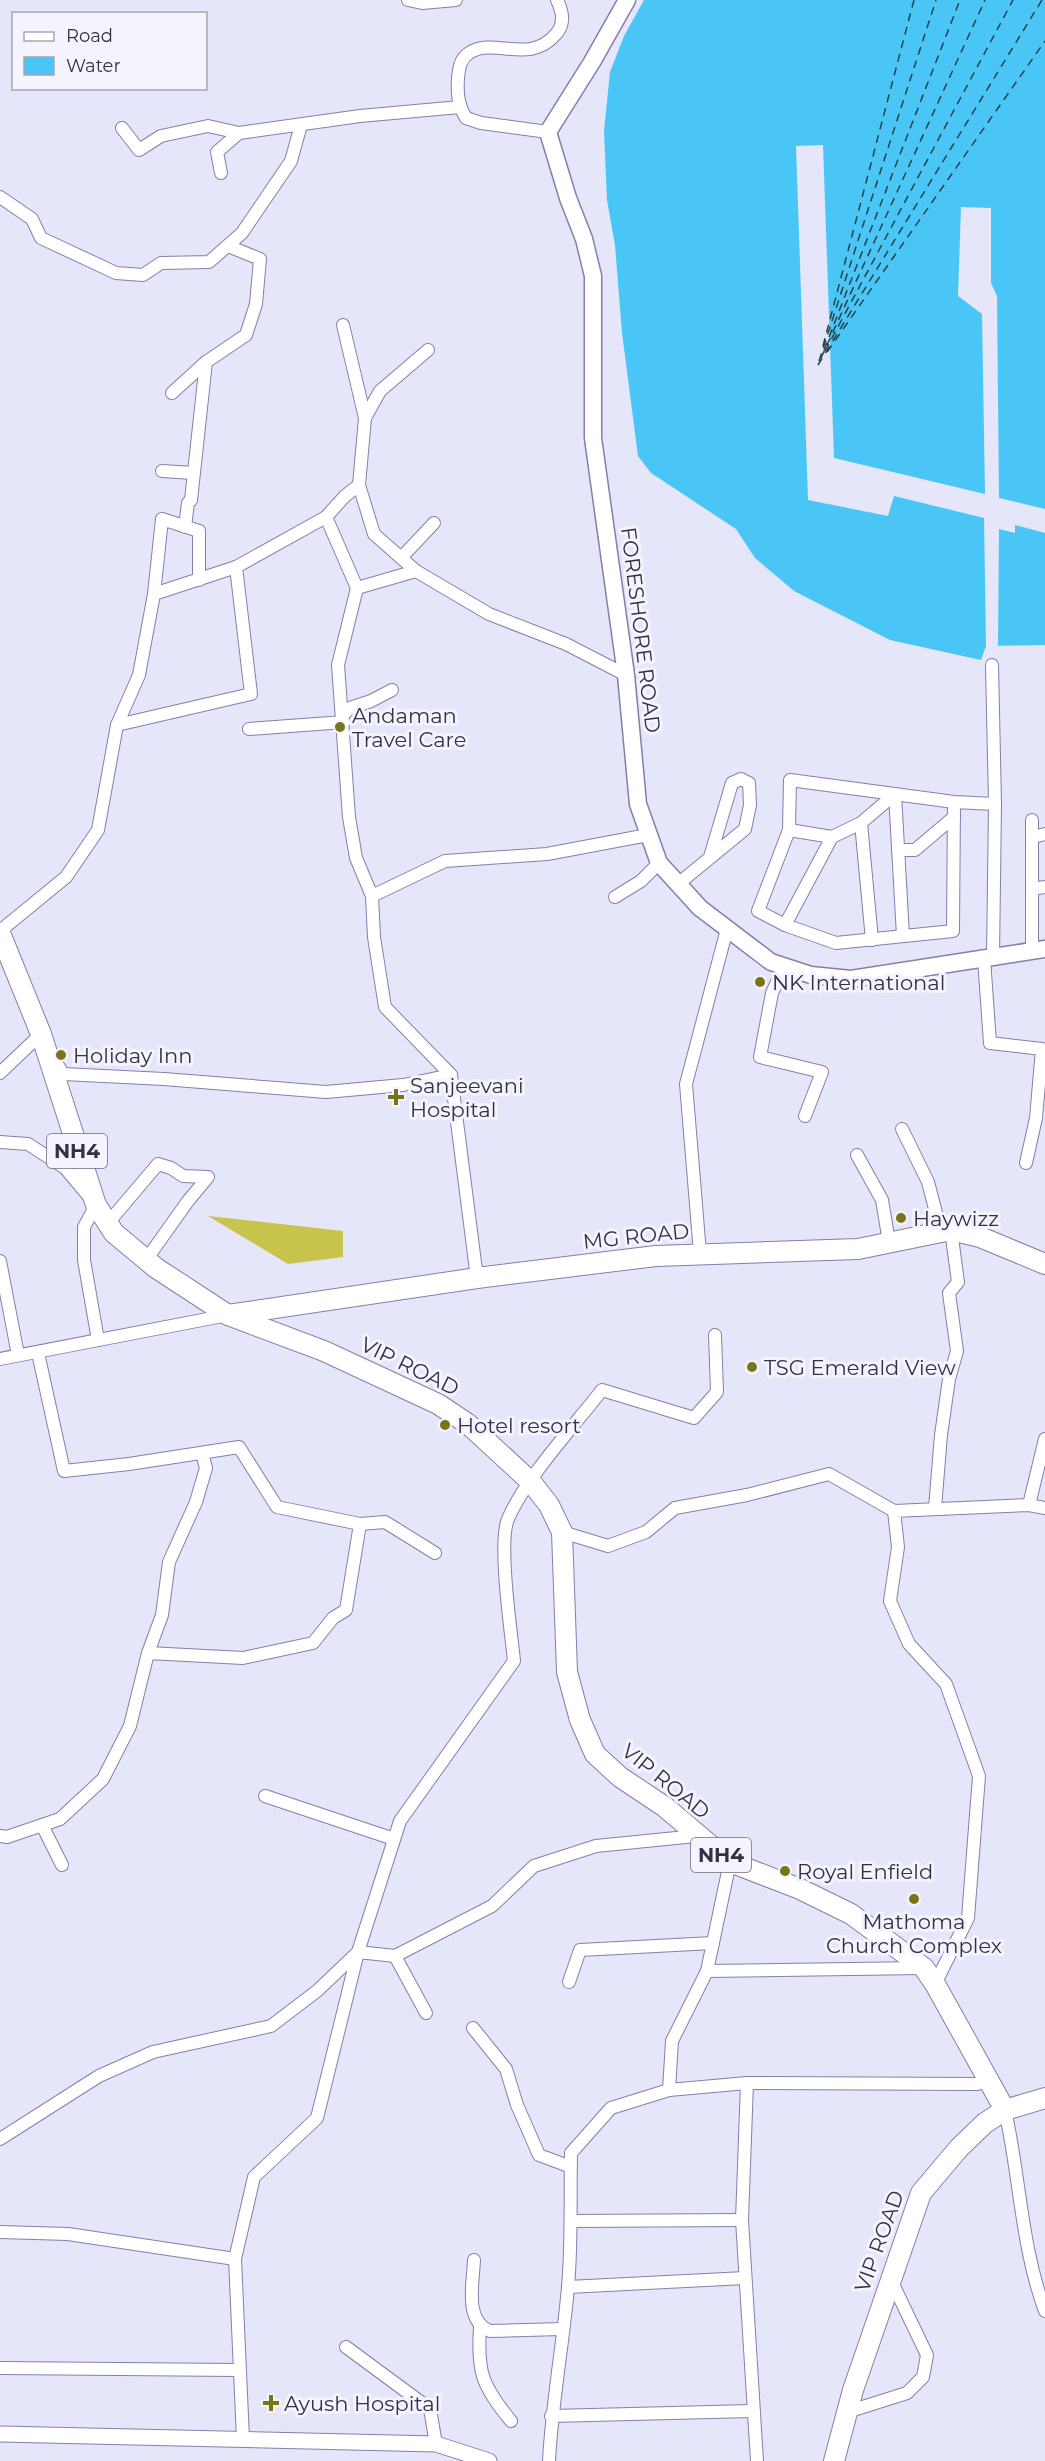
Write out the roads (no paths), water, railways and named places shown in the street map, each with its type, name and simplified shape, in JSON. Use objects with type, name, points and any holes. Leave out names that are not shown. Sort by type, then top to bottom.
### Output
[{"type":"main road","points":[[548,132],[592,62],[627,0]]},
{"type":"main road","name":"FORESHORE ROAD","points":[[548,132],[568,198],[584,239],[593,276],[593,438],[626,675],[638,804],[659,863],[699,908],[771,962],[811,975],[851,979],[1038,950]]},
{"type":"main road","name":"NH4","points":[[0,932],[41,1034],[96,1205],[114,1233],[146,1260],[228,1315]]},
{"type":"main road","name":"MG ROAD","points":[[228,1315],[477,1278],[656,1256],[858,1249],[946,1231],[980,1238],[1045,1264]]},
{"type":"main road","name":"VIP ROAD","points":[[228,1315],[324,1351],[438,1404],[468,1424],[531,1482],[549,1505],[562,1532],[567,1672],[580,1720],[595,1754],[620,1777],[665,1807],[696,1836],[730,1862],[800,1889],[851,1914],[929,1976],[1005,2110],[985,2123],[959,2148],[921,2193],[847,2412],[834,2461]]},
{"type":"main road","points":[[1005,2110],[1045,2098]]},
{"type":"street","points":[[408,0],[422,3],[456,0]]},
{"type":"street","points":[[548,132],[481,123],[466,118],[460,107],[457,91],[460,63],[469,53],[485,49],[527,50],[548,44],[561,29],[562,11],[557,0]]},
{"type":"street","points":[[122,128],[139,150],[161,136],[208,126],[239,133],[360,116],[460,107]]},
{"type":"street","points":[[0,197],[32,219],[41,238],[116,273],[143,275],[161,263],[209,262],[242,233],[291,161],[301,125]]},
{"type":"street","points":[[221,173],[217,152],[239,133]]},
{"type":"street","points":[[172,393],[206,362],[246,335],[256,304],[261,259],[228,246]]},
{"type":"street","points":[[343,325],[365,418],[359,485],[374,534],[416,571],[489,614],[566,644],[626,675]]},
{"type":"street","points":[[365,418],[380,391],[428,350]]},
{"type":"street","points":[[185,527],[206,362]]},
{"type":"street","points":[[162,471],[193,473]]},
{"type":"street","points":[[154,594],[236,567],[326,517],[345,496],[359,485]]},
{"type":"street","points":[[326,517],[357,588],[338,665],[349,817],[356,858],[372,896],[374,937],[385,1007],[452,1075],[477,1278]]},
{"type":"street","points":[[0,932],[66,876],[98,830],[117,726],[139,675],[154,594],[162,519],[200,531],[199,579]]},
{"type":"street","points":[[402,558],[434,523]]},
{"type":"street","points":[[117,726],[251,694],[236,567]]},
{"type":"street","points":[[357,588],[416,571]]},
{"type":"street","points":[[992,665],[995,804],[989,958],[990,1043],[1042,1050],[1036,1119],[1026,1163]]},
{"type":"street","points":[[343,719],[350,708],[372,701],[392,690]]},
{"type":"street","points":[[249,729],[343,719]]},
{"type":"street","points":[[678,884],[745,829],[750,805],[749,783],[741,779],[732,783],[710,857]]},
{"type":"street","points":[[954,802],[952,931],[836,943],[785,925],[758,911],[789,830],[790,780],[954,802],[995,804]]},
{"type":"street","points":[[789,830],[832,837],[861,823],[895,794]]},
{"type":"street","points":[[895,794],[903,936]]},
{"type":"street","points":[[898,850],[915,850],[954,817]]},
{"type":"street","points":[[1032,820],[1032,889],[1038,950]]},
{"type":"street","points":[[861,823],[872,940]]},
{"type":"street","points":[[1032,837],[1045,834]]},
{"type":"street","points":[[372,896],[445,861],[547,854],[648,835]]},
{"type":"street","points":[[785,925],[832,837]]},
{"type":"street","points":[[615,897],[641,881],[659,863]]},
{"type":"street","points":[[1032,889],[1045,886]]},
{"type":"street","points":[[700,1253],[686,1084],[728,929]]},
{"type":"street","points":[[784,967],[772,993],[760,1058],[822,1072],[805,1116]]},
{"type":"street","points":[[0,1073],[41,1034],[63,1074],[164,1079],[326,1092],[403,1085],[452,1075]]},
{"type":"street","points":[[902,1129],[928,1182],[946,1231],[958,1282],[949,1293],[957,1351],[949,1379],[935,1508]]},
{"type":"street","points":[[0,1142],[28,1144],[56,1162],[65,1168],[96,1205],[84,1227],[84,1260],[98,1340]]},
{"type":"street","points":[[857,1155],[882,1200],[889,1242]]},
{"type":"street","points":[[108,1223],[158,1164],[171,1168],[183,1176],[208,1177],[146,1260]]},
{"type":"street","points":[[0,1260],[18,1355]]},
{"type":"street","points":[[0,1359],[228,1315]]},
{"type":"street","points":[[243,2439],[238,2370],[235,2259],[254,2177],[317,2118],[358,1952],[400,1821],[514,1661],[505,1560],[507,1521],[531,1482],[602,1390],[694,1418],[717,1392],[715,1335]]},
{"type":"street","points":[[38,1353],[64,1471],[129,1464],[239,1447],[277,1507],[360,1524],[385,1522],[435,1553]]},
{"type":"street","points":[[1029,1505],[1045,1439]]},
{"type":"street","points":[[0,1836],[7,1837],[60,1819],[103,1779],[130,1726],[148,1653],[162,1615],[169,1562],[196,1502],[206,1468],[202,1453]]},
{"type":"street","points":[[562,1532],[608,1546],[646,1532],[675,1508],[747,1495],[829,1474],[894,1511],[1029,1505],[1045,1508]]},
{"type":"street","points":[[707,1971],[929,1976],[968,1918],[979,1776],[946,1684],[909,1644],[890,1601],[898,1547],[894,1511]]},
{"type":"street","points":[[148,1653],[243,1658],[313,1643],[333,1617],[346,1610],[360,1524]]},
{"type":"street","points":[[265,1796],[394,1839]]},
{"type":"street","points":[[42,1826],[62,1865]]},
{"type":"street","points":[[358,1952],[395,1956],[492,1905],[534,1866],[596,1846],[696,1836]]},
{"type":"street","points":[[669,2090],[672,2041],[707,1971],[730,1862]]},
{"type":"street","points":[[569,1982],[580,1950],[713,1943]]},
{"type":"street","points":[[0,2139],[99,2076],[153,2052],[271,2026],[317,1992],[358,1952]]},
{"type":"street","points":[[395,1956],[426,2013]]},
{"type":"street","points":[[473,2028],[506,2069],[517,2105],[539,2155],[571,2167]]},
{"type":"street","points":[[549,2461],[551,2416],[568,2288],[572,2221],[571,2153],[611,2108],[669,2090],[747,2083],[977,2084],[989,2080]]},
{"type":"street","points":[[747,2083],[742,2220],[752,2411],[757,2461]]},
{"type":"street","points":[[1005,2110],[1012,2140],[1021,2217],[1036,2287],[1045,2311]]},
{"type":"street","points":[[572,2221],[742,2220]]},
{"type":"street","points":[[0,2232],[68,2234],[235,2259]]},
{"type":"street","points":[[474,2260],[474,2318],[480,2327],[490,2331],[562,2330]]},
{"type":"street","points":[[568,2288],[745,2278]]},
{"type":"street","points":[[847,2412],[907,2393],[923,2377],[927,2355],[891,2280]]},
{"type":"street","points":[[480,2327],[478,2352],[482,2377],[493,2399],[511,2421]]},
{"type":"street","points":[[346,2347],[430,2409],[436,2445]]},
{"type":"street","points":[[0,2368],[238,2370]]},
{"type":"street","points":[[551,2416],[752,2411]]},
{"type":"street","points":[[0,2434],[436,2445],[489,2461]]},
{"type":"water","points":[[644,0],[1045,0],[1045,645],[986,646],[981,660],[890,640],[794,591],[755,558],[736,529],[651,473],[638,456],[622,333],[615,245],[607,200],[604,131],[610,72],[624,36]]},
{"type":"place","name":"Andaman Travel Care","points":[[340,727]]},
{"type":"place","name":"NK International","points":[[760,982]]},
{"type":"place","name":"Holiday Inn","points":[[61,1055]]},
{"type":"place","name":"Sanjeevani Hospital","points":[[396,1097]]},
{"type":"place","name":"Haywizz","points":[[901,1218]]},
{"type":"place","name":"TSG Emerald View","points":[[752,1367]]},
{"type":"place","name":"Hotel resort","points":[[445,1425]]},
{"type":"place","name":"Royal Enfield","points":[[785,1871]]},
{"type":"place","name":"Mathoma Church Complex","points":[[914,1899]]},
{"type":"place","name":"Ayush Hospital","points":[[271,2403]]}]
